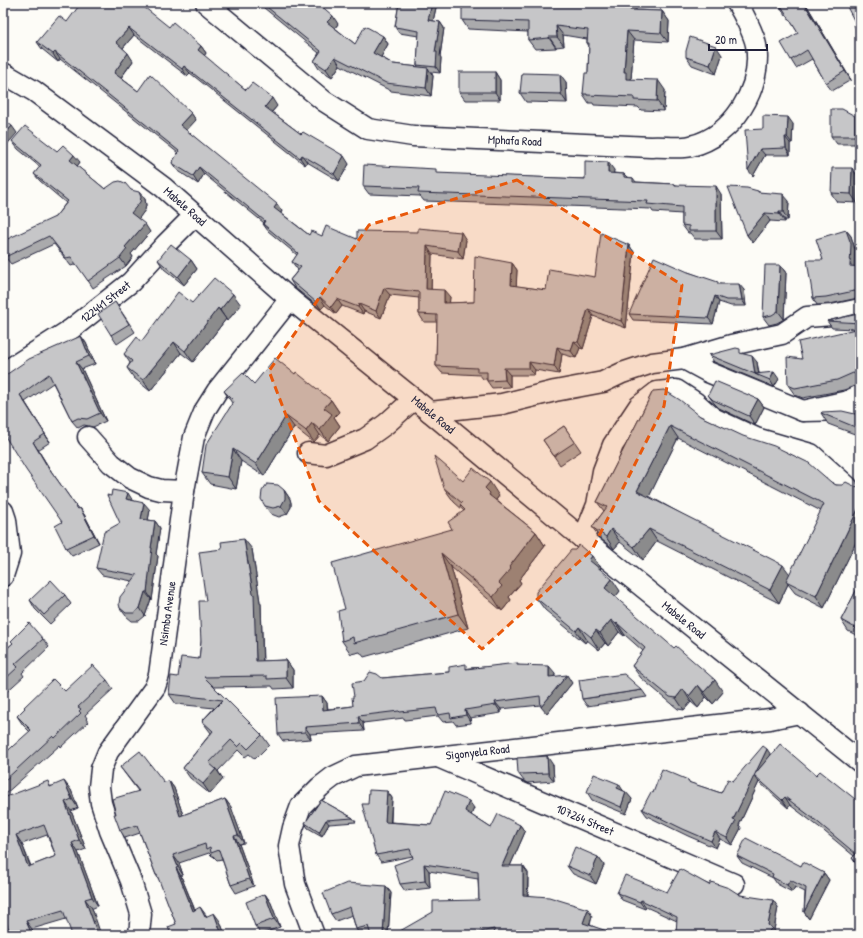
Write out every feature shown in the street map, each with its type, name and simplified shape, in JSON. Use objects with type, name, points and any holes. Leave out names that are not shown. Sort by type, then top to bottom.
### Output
[{"type":"street","name":"Mphafa Road","points":[[206,3],[324,101],[368,129],[413,136],[651,147],[690,146],[718,135],[733,120],[750,93],[756,66],[756,44],[743,12],[737,3]]},
{"type":"street","name":"Mabele Road","points":[[3,73],[34,91],[163,187],[290,299],[430,412],[583,539],[860,762]]},
{"type":"street","name":"122441 Street","points":[[3,373],[70,330],[131,282],[165,244],[194,215]]},
{"type":"street","name":"Nsimba Avenue","points":[[139,935],[141,914],[131,881],[110,831],[101,803],[98,787],[101,769],[108,752],[155,687],[159,675],[184,491],[194,437],[205,410],[217,391],[290,299]]},
{"type":"street","points":[[430,412],[502,404],[603,382],[622,373],[652,363],[684,359],[731,345],[782,334],[807,317],[832,315],[860,309]]},
{"type":"street","points":[[684,359],[708,372],[803,411],[852,410],[860,413]]},
{"type":"street","points":[[583,539],[597,505],[603,471],[613,445],[639,406],[657,392],[676,390],[696,403],[713,418],[742,432],[756,438],[811,454],[846,486]]},
{"type":"street","points":[[803,411],[848,401],[860,395]]},
{"type":"street","points":[[308,452],[326,455],[365,439],[386,424],[414,400]]},
{"type":"street","points":[[88,437],[111,463],[130,478],[149,487],[161,490],[184,491]]},
{"type":"street","points":[[3,511],[6,520],[10,554],[3,576]]},
{"type":"street","name":"Sigonyela Road","points":[[314,935],[295,884],[289,846],[293,828],[302,806],[320,787],[333,777],[356,766],[770,719],[800,713]]},
{"type":"street","name":"107264 Street","points":[[437,756],[734,884]]},
{"type":"highlighted area","points":[[517,180],[682,285],[664,406],[592,550],[482,649],[319,501],[269,371],[369,225]]},
{"type":"building","points":[[81,3],[139,3],[169,27],[173,22],[201,46],[198,50],[246,90],[252,83],[272,98],[265,107],[301,134],[303,132],[344,156],[334,174],[302,155],[300,158],[184,66],[182,69],[129,28],[116,42],[128,53],[114,73],[138,91],[150,74],[191,113],[180,125],[277,204],[274,208],[309,235],[311,231],[322,236],[326,226],[357,239],[357,231],[418,232],[418,228],[461,232],[458,251],[427,246],[426,289],[444,290],[444,303],[474,302],[475,256],[512,263],[511,285],[546,290],[549,269],[595,277],[601,233],[629,245],[621,321],[588,309],[578,342],[574,341],[571,351],[557,347],[554,366],[529,362],[529,368],[504,368],[505,380],[487,381],[487,372],[477,372],[477,368],[436,366],[437,315],[419,314],[419,292],[384,288],[376,311],[359,304],[358,307],[337,299],[331,307],[320,297],[316,302],[290,280],[301,267],[292,262],[298,253],[263,224],[265,221],[199,167],[193,176],[172,163],[179,151],[55,52],[53,54],[37,42],[59,16],[67,22]]},
{"type":"building","points":[[262,3],[318,3],[333,16],[327,22],[355,44],[365,26],[383,36],[373,53],[393,64],[428,68],[426,88],[386,83],[335,57],[326,69],[314,61],[321,51]]},
{"type":"building","points":[[399,3],[432,3],[428,20],[440,22],[435,52],[437,52],[436,67],[417,65],[419,31],[395,27]]},
{"type":"building","points":[[462,3],[631,3],[630,10],[662,11],[661,33],[627,31],[624,72],[626,72],[626,79],[658,80],[657,101],[634,100],[634,97],[583,94],[585,73],[588,73],[588,30],[556,26],[557,37],[528,40],[528,22],[462,20]]},
{"type":"building","points":[[778,3],[804,3],[845,71],[826,83],[807,50],[791,60],[781,43],[798,33]]},
{"type":"building","points":[[845,3],[860,3],[860,38],[854,25],[856,24]]},
{"type":"building","points":[[690,37],[716,46],[710,65],[686,57]]},
{"type":"building","points":[[459,72],[495,72],[495,92],[459,92]]},
{"type":"building","points":[[522,73],[560,74],[561,94],[520,93]]},
{"type":"building","points":[[831,109],[842,109],[855,116],[855,136],[831,136]]},
{"type":"building","points":[[763,116],[788,117],[787,137],[785,137],[786,148],[760,149],[748,170],[745,130],[763,129]]},
{"type":"building","points":[[3,119],[12,126],[3,136]]},
{"type":"building","points":[[25,126],[57,151],[63,145],[74,155],[70,160],[105,189],[115,182],[120,181],[125,183],[131,190],[139,192],[141,197],[140,202],[131,213],[145,224],[125,247],[127,249],[120,258],[88,281],[71,257],[66,258],[49,236],[5,257],[3,252],[3,241],[55,217],[68,201],[34,174],[41,165],[12,141]]},
{"type":"building","points":[[585,161],[608,162],[608,173],[624,174],[624,177],[633,178],[633,182],[716,186],[716,231],[689,231],[689,226],[682,225],[682,207],[647,204],[648,201],[418,193],[419,188],[363,186],[364,165],[436,169],[436,173],[585,179]]},
{"type":"building","points":[[832,168],[852,168],[851,194],[831,193]]},
{"type":"building","points":[[728,187],[747,188],[758,192],[783,194],[783,212],[779,212],[779,214],[765,213],[747,235]]},
{"type":"building","points":[[846,230],[851,244],[850,266],[860,267],[860,292],[854,291],[826,297],[813,298],[807,260],[823,260],[816,239]]},
{"type":"building","points":[[171,244],[191,260],[178,277],[158,260]]},
{"type":"building","points":[[654,257],[688,272],[718,282],[718,284],[739,284],[742,300],[726,300],[715,296],[708,318],[629,314]]},
{"type":"building","points":[[765,265],[780,265],[778,311],[772,315],[763,317]]},
{"type":"building","points":[[214,278],[233,294],[220,310],[218,308],[185,351],[174,342],[143,380],[127,368],[132,361],[124,354],[137,337],[141,342],[178,292],[192,303]]},
{"type":"building","points":[[115,302],[129,324],[111,335],[98,314]]},
{"type":"building","points":[[860,313],[860,323],[827,321],[858,314]]},
{"type":"building","points":[[860,328],[860,376],[853,373],[837,380],[795,388],[788,385],[787,357],[802,359],[798,342]]},
{"type":"building","points":[[81,336],[89,356],[76,362],[100,413],[87,419],[78,418],[72,421],[49,374],[20,395],[45,434],[33,442],[46,464],[78,509],[80,508],[94,535],[66,548],[55,526],[62,522],[26,470],[3,433],[3,377],[29,359]]},
{"type":"building","points":[[736,348],[740,349],[740,353],[752,356],[755,374],[709,355]]},
{"type":"building","points":[[275,358],[295,374],[296,372],[331,400],[324,408],[332,414],[320,430],[312,423],[306,431],[286,416],[256,464],[233,449],[228,477],[202,473],[206,445],[234,401],[224,391],[243,373],[254,384]]},
{"type":"building","points":[[774,372],[770,380],[755,374]]},
{"type":"building","points":[[715,381],[758,399],[749,416],[713,400],[708,395]]},
{"type":"building","points":[[664,390],[680,400],[700,416],[743,436],[774,446],[809,463],[836,485],[842,485],[846,482],[860,489],[860,505],[816,596],[786,581],[824,504],[670,426],[637,491],[783,565],[770,590],[649,529],[634,547],[611,529],[606,537],[592,527],[607,507],[597,502],[653,391]]},
{"type":"building","points":[[842,411],[855,414],[860,412],[860,429],[821,413]]},
{"type":"building","points":[[564,426],[575,442],[554,456],[543,440]]},
{"type":"building","points":[[434,456],[463,481],[473,468],[490,482],[485,488],[490,493],[489,495],[536,532],[509,567],[511,569],[499,583],[502,586],[493,597],[441,553],[458,614],[354,643],[353,637],[342,641],[338,611],[345,609],[332,563],[452,529],[448,522],[465,510],[460,505],[462,503],[444,488]]},
{"type":"building","points":[[267,484],[278,485],[284,490],[285,499],[281,506],[273,508],[265,506],[261,499],[262,491]]},
{"type":"building","points":[[112,490],[128,493],[126,499],[144,503],[141,519],[155,521],[147,592],[145,592],[140,608],[134,613],[126,613],[120,608],[119,604],[120,597],[137,575],[96,568],[104,532],[120,523],[107,495],[111,496]]},
{"type":"building","points":[[244,539],[254,594],[256,661],[286,660],[286,678],[267,679],[267,676],[204,677],[262,735],[248,749],[242,743],[238,747],[231,740],[209,763],[216,769],[203,784],[183,768],[213,731],[202,721],[223,700],[169,694],[171,676],[178,677],[181,657],[199,659],[201,642],[199,601],[206,601],[199,552],[222,549],[221,542]]},
{"type":"building","points":[[579,545],[592,556],[589,560],[612,579],[605,588],[674,648],[676,646],[715,680],[704,692],[698,685],[689,696],[683,689],[676,698],[670,697],[632,666],[645,648],[617,623],[616,624],[611,620],[600,633],[596,630],[591,637],[579,627],[576,631],[536,598],[536,592],[571,550],[575,550]]},
{"type":"building","points":[[51,580],[65,595],[44,615],[30,600]]},
{"type":"building","points":[[860,583],[860,628],[859,630],[841,620]]},
{"type":"building","points":[[29,623],[43,639],[15,664],[18,667],[3,681],[3,652],[13,643],[11,641]]},
{"type":"building","points":[[517,663],[517,665],[549,666],[549,677],[567,675],[541,707],[540,696],[495,702],[496,705],[465,710],[466,715],[451,718],[450,713],[438,715],[436,708],[399,711],[358,716],[359,723],[305,727],[305,732],[278,734],[276,698],[322,696],[323,710],[353,706],[352,697],[354,697],[352,683],[364,681],[370,672],[377,674],[382,678],[449,672],[449,667],[466,664],[466,669]]},
{"type":"building","points":[[93,665],[107,680],[78,707],[81,709],[79,711],[81,713],[55,738],[53,736],[3,782],[3,755],[31,730],[17,716],[25,708],[24,707],[53,679],[65,691]]},
{"type":"building","points":[[624,674],[642,690],[582,699],[579,680]]},
{"type":"building","points":[[780,744],[816,775],[820,771],[860,803],[860,867],[852,858],[856,854],[785,797],[782,800],[754,775]]},
{"type":"building","points":[[763,746],[767,749],[733,820],[736,821],[727,838],[715,832],[711,841],[642,809],[651,792],[653,793],[662,769],[688,780],[688,782],[721,793],[728,779],[733,781]]},
{"type":"building","points":[[140,751],[164,782],[169,781],[180,816],[225,799],[238,835],[234,836],[249,879],[231,885],[219,850],[211,853],[210,847],[206,849],[205,844],[173,855],[178,867],[176,868],[193,911],[200,907],[205,917],[214,913],[222,935],[171,935],[168,927],[176,924],[137,825],[120,830],[114,814],[116,814],[112,799],[139,791],[120,767]]},
{"type":"building","points":[[547,756],[548,773],[518,773],[517,758]]},
{"type":"building","points":[[594,774],[619,784],[617,788],[626,792],[621,807],[587,792]]},
{"type":"building","points":[[48,781],[50,787],[64,781],[72,799],[65,802],[79,840],[72,843],[92,897],[85,899],[98,935],[72,935],[63,910],[26,921],[32,935],[11,935],[3,914],[3,798]],"holes":[[[44,825],[56,856],[28,867],[16,835]]]},
{"type":"building","points":[[369,790],[387,791],[385,822],[431,825],[445,791],[469,801],[465,811],[491,828],[498,814],[520,825],[502,866],[523,866],[523,895],[549,897],[588,909],[583,923],[607,931],[607,934],[612,935],[495,935],[494,929],[467,935],[393,935],[433,912],[433,901],[479,900],[478,872],[424,864],[425,881],[400,884],[394,865],[413,858],[410,849],[376,855],[362,804],[368,804]]},
{"type":"building","points":[[321,800],[353,818],[326,820],[319,832],[305,823]]},
{"type":"building","points":[[746,838],[801,866],[803,862],[824,873],[804,912],[806,888],[790,880],[787,885],[772,877],[773,874],[737,856]]},
{"type":"building","points":[[575,847],[598,857],[590,876],[567,866]]},
{"type":"building","points":[[680,869],[709,885],[711,882],[729,888],[740,895],[773,900],[768,925],[772,928],[765,935],[676,935],[677,917],[641,900],[640,902],[617,893],[625,875],[667,892]]},
{"type":"building","points":[[347,883],[386,886],[383,935],[371,935],[368,926],[356,929],[350,907],[331,914],[323,893]]},
{"type":"building","points":[[265,894],[274,919],[255,926],[246,902]]}]
